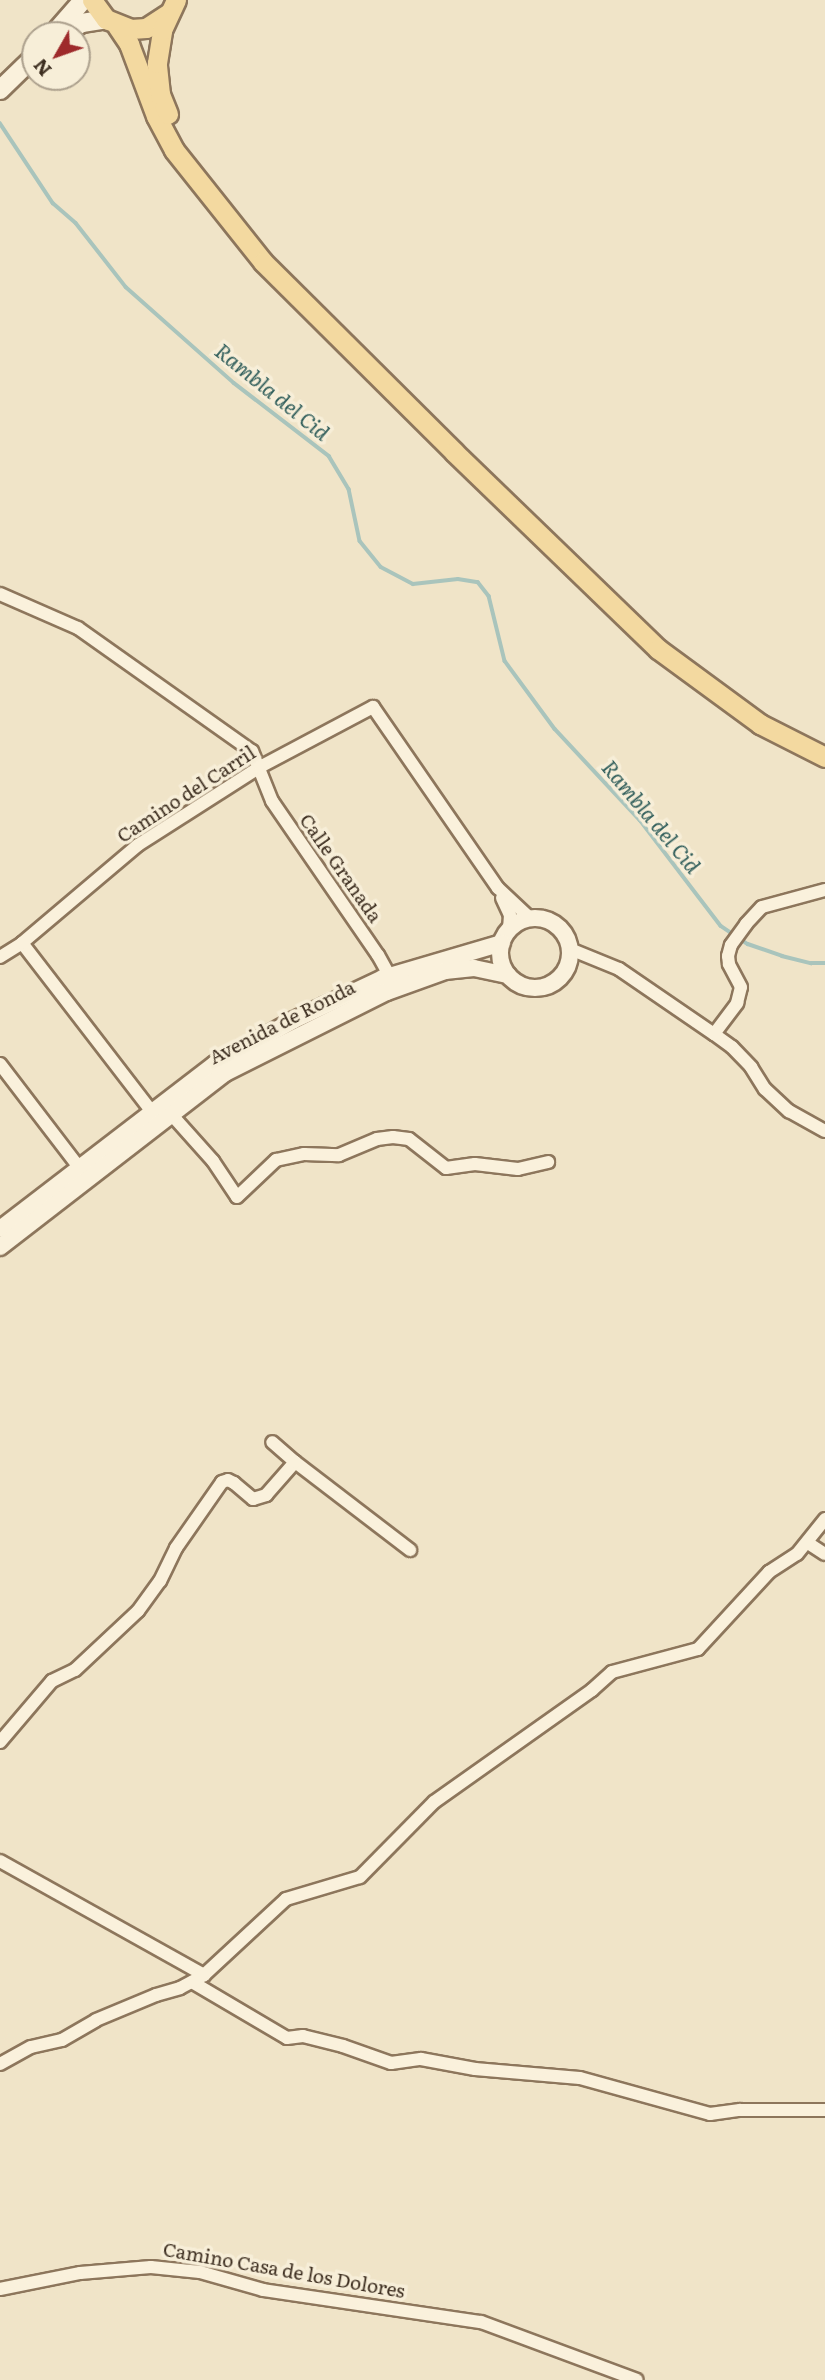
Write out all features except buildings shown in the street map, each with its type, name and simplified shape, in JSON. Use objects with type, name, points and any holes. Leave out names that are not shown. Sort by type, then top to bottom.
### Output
[{"type":"main road","points":[[65,21],[83,0]]},
{"type":"main road","points":[[92,0],[129,44],[156,116],[174,150],[210,199],[263,262],[454,452],[659,649],[760,724],[825,757]]},
{"type":"main road","points":[[91,23],[111,23],[131,29],[146,28],[173,6]]},
{"type":"main road","points":[[173,6],[162,30],[157,63],[160,94],[210,199]]},
{"type":"main road","points":[[0,90],[21,70]]},
{"type":"street","points":[[0,594],[78,628],[252,751],[260,767]]},
{"type":"street","name":"Camino del Carril","points":[[0,957],[22,943],[138,845],[260,767],[373,707],[498,888]]},
{"type":"street","name":"Calle Granada","points":[[260,767],[272,801],[393,982]]},
{"type":"street","points":[[498,888],[531,919],[552,923],[567,939],[569,957],[562,977],[549,986],[527,987],[508,975],[501,960],[510,915],[498,888]]},
{"type":"street","points":[[714,1034],[727,1020],[741,987],[729,964],[731,945],[746,924],[762,906],[825,890]]},
{"type":"street","points":[[506,936],[531,919]]},
{"type":"street","name":"Avenida de Ronda","points":[[0,1228],[83,1173],[161,1116],[215,1064],[293,1020],[506,936]]},
{"type":"street","points":[[22,943],[161,1116],[213,1161],[237,1197],[276,1160],[304,1154],[339,1155],[377,1139],[409,1139],[446,1168],[475,1164],[518,1168],[548,1162]]},
{"type":"street","points":[[569,957],[603,960],[619,969],[732,1047],[751,1067],[765,1089],[789,1111],[825,1131]]},
{"type":"street","name":"Avenida de Ronda","points":[[393,982],[474,968],[508,975]]},
{"type":"street","points":[[0,1065],[83,1173]]},
{"type":"street","name":"Avenida de Ronda","points":[[0,1247],[83,1173]]},
{"type":"street","points":[[272,1442],[410,1550]]},
{"type":"street","points":[[0,1742],[52,1681],[75,1670],[138,1611],[160,1581],[176,1548],[222,1482],[228,1480],[253,1499],[260,1499],[295,1462]]},
{"type":"street","points":[[0,2064],[31,2047],[62,2040],[96,2020],[198,1978],[286,1899],[360,1877],[434,1802],[592,1690],[612,1672],[698,1649],[769,1572],[797,1554],[808,1543],[825,1519]]},
{"type":"street","points":[[808,1543],[825,1554]]},
{"type":"street","points":[[0,1861],[198,1978],[287,2038],[303,2036],[391,2063],[421,2059],[475,2068],[580,2078],[710,2114],[740,2110],[825,2110]]},
{"type":"street","name":"Camino Casa de los Dolores","points":[[0,2289],[80,2273],[151,2267],[200,2272],[263,2290],[481,2322],[637,2380]]},
{"type":"waterway","name":"Rambla del Cid","points":[[0,123],[53,203],[76,223],[126,287],[234,383],[329,456],[349,489],[360,541],[381,567],[413,584],[458,579],[478,582],[489,596],[505,661],[555,729],[640,820],[721,926],[748,944],[782,956],[811,963],[825,963]]}]
